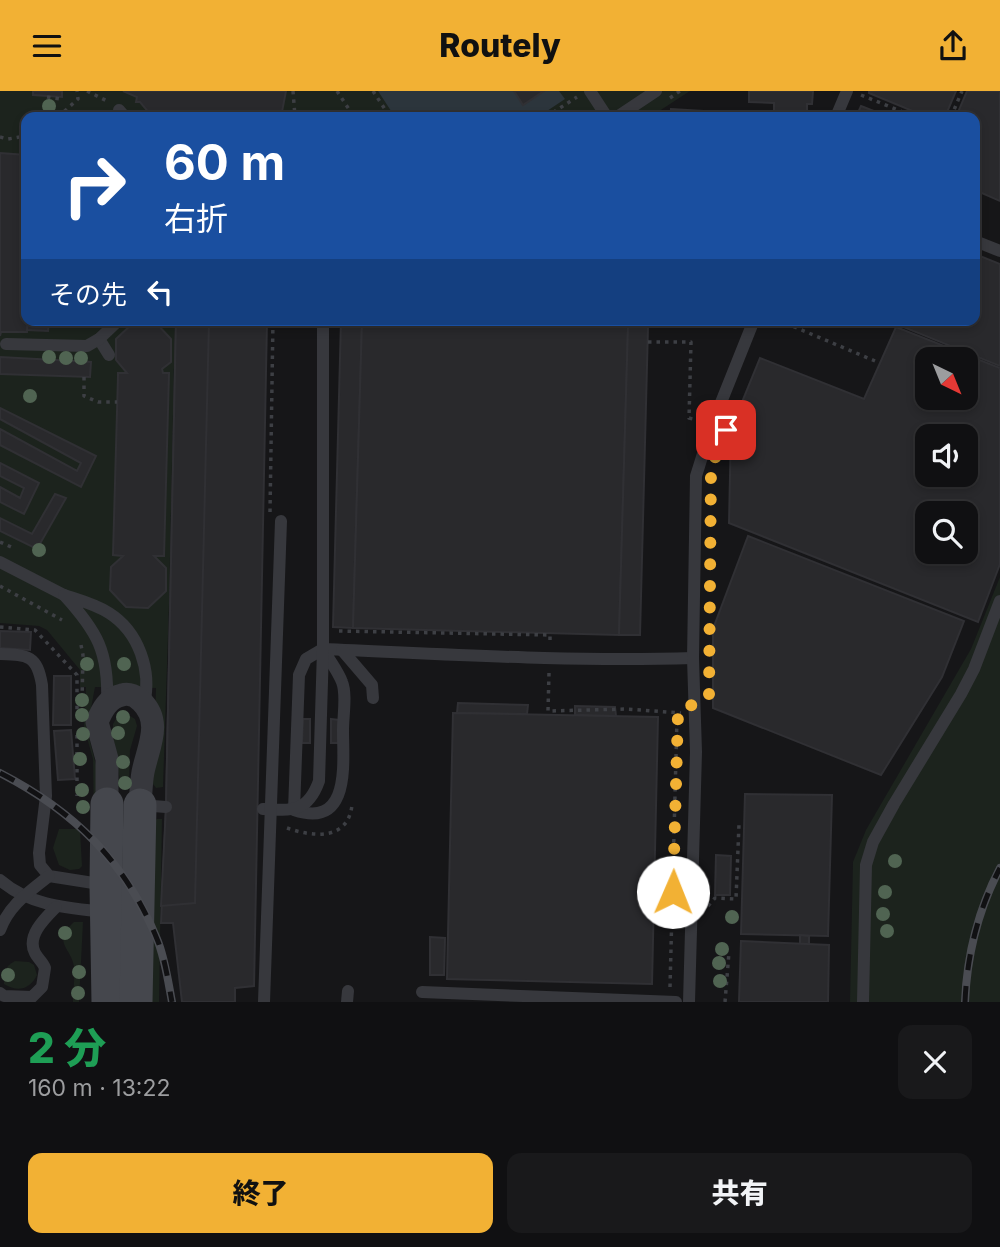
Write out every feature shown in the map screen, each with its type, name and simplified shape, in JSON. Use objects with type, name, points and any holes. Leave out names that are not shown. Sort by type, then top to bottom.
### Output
[{"type":"street","points":[[108,1002],[106,898],[92,800],[107,759],[97,722],[107,703],[122,695],[130,695],[151,712],[154,723],[143,773],[153,806],[136,1002]]},
{"type":"lane","points":[[624,112],[656,91]]},
{"type":"lane","points":[[838,112],[847,91]]},
{"type":"lane","points":[[584,94],[602,112]]},
{"type":"lane","points":[[980,243],[1000,251]]},
{"type":"lane","points":[[6,344],[88,346],[113,326]]},
{"type":"lane","points":[[294,810],[311,798],[318,781],[323,649],[323,326]]},
{"type":"lane","points":[[689,1002],[696,747],[693,658],[696,476],[712,425],[752,326]]},
{"type":"lane","points":[[99,339],[109,355]]},
{"type":"lane","points":[[264,1002],[267,809],[280,518]]},
{"type":"lane","points":[[0,562],[64,594],[94,605],[111,614],[125,627],[146,666],[148,687],[144,704]]},
{"type":"lane","points":[[64,594],[89,624],[105,658],[107,703]]},
{"type":"lane","points":[[863,1002],[866,876],[873,842],[961,694],[974,669],[1000,601]]},
{"type":"lane","points":[[267,809],[302,813],[324,810],[338,800],[343,784],[344,684],[323,649]]},
{"type":"lane","points":[[294,810],[299,675],[306,659],[323,649],[550,659],[693,658]]},
{"type":"lane","points":[[342,650],[372,685],[373,698]]},
{"type":"lane","points":[[0,654],[23,655],[33,659],[39,668],[46,796],[40,865],[49,876],[106,898]]},
{"type":"lane","points":[[0,930],[5,916],[24,895],[49,876]]},
{"type":"lane","points":[[0,880],[10,889],[56,907],[106,898]]},
{"type":"lane","points":[[0,993],[4,996],[32,997],[41,987],[45,968],[33,947],[34,934],[56,907]]},
{"type":"lane","points":[[422,992],[676,1002]]},
{"type":"path","points":[[64,112],[78,99],[77,91]]},
{"type":"path","points":[[87,91],[102,96],[120,112]]},
{"type":"path","points":[[293,91],[295,112]]},
{"type":"path","points":[[337,91],[351,112]]},
{"type":"path","points":[[373,91],[387,112]]},
{"type":"path","points":[[953,112],[962,91]]},
{"type":"path","points":[[554,112],[584,94]]},
{"type":"path","points":[[860,95],[902,112]]},
{"type":"path","points":[[47,97],[60,99]]},
{"type":"path","points":[[0,137],[21,137]]},
{"type":"path","points":[[274,326],[270,515],[280,518]]},
{"type":"path","points":[[792,326],[875,361]]},
{"type":"path","points":[[648,342],[691,342],[690,418],[712,425]]},
{"type":"path","points":[[84,377],[84,395],[98,402],[117,402]]},
{"type":"path","points":[[0,586],[67,623]]},
{"type":"path","points":[[0,627],[35,630],[77,675],[77,716]]},
{"type":"path","points":[[323,631],[550,635],[548,711],[626,709],[678,713],[694,704]]},
{"type":"path","points":[[76,634],[83,655],[82,710]]},
{"type":"path","points":[[670,1002],[678,713]]},
{"type":"path","points":[[77,729],[92,800]]},
{"type":"path","points":[[83,733],[84,742]]},
{"type":"path","points":[[676,745],[696,747]]},
{"type":"path","points":[[707,907],[715,898],[736,898],[739,824]]},
{"type":"path","points":[[726,1002],[729,952]]},
{"type":"shaded area","points":[[0,91],[690,91],[658,112],[21,112],[21,326],[175,326],[163,787],[156,788],[153,784],[156,688],[95,687],[87,730],[96,765],[94,823],[93,759],[84,727],[86,687],[80,687],[80,670],[47,630],[39,626],[0,623]]},
{"type":"shaded area","points":[[378,91],[514,91],[524,105],[544,91],[559,91],[565,99],[546,112],[392,112]]},
{"type":"shaded area","points":[[1000,577],[1000,1002],[850,1002],[853,862],[866,830],[971,649]]},
{"type":"shaded area","points":[[127,714],[135,719],[137,726],[130,750],[129,787],[121,788],[113,724],[116,719]]},
{"type":"shaded area","points":[[162,819],[159,1002],[149,1002],[151,823]]},
{"type":"shaded area","points":[[77,826],[80,830],[82,866],[70,870],[59,865],[53,848],[59,829],[76,829]]},
{"type":"shaded area","points":[[74,922],[83,922],[79,1002],[73,1002],[74,967],[63,940],[67,929]]},
{"type":"shaded area","points":[[15,961],[34,965],[37,975],[31,984],[19,989],[4,984],[5,971]]},
{"type":"building","points":[[33,91],[62,91],[62,97],[33,95]]},
{"type":"building","points":[[123,91],[286,91],[282,112],[148,112],[140,102],[136,102],[137,97]]},
{"type":"building","points":[[514,91],[544,91],[523,105]]},
{"type":"building","points":[[749,91],[813,91],[812,104],[807,104],[807,112],[774,112],[774,103],[749,102]]},
{"type":"building","points":[[956,91],[947,112],[915,112],[869,93]]},
{"type":"building","points":[[967,91],[1000,91],[1000,201],[980,192],[980,112],[958,112]]},
{"type":"building","points":[[861,106],[876,112],[858,112]]},
{"type":"building","points":[[671,109],[703,111],[703,112],[671,112]]},
{"type":"building","points":[[0,153],[21,155],[21,326],[28,326],[27,332],[1,332],[0,336]]},
{"type":"building","points":[[980,256],[1000,264],[1000,366],[978,357],[978,347],[953,347],[901,326],[980,326]]},
{"type":"building","points":[[27,326],[48,326],[48,331],[27,330]]},
{"type":"building","points":[[130,326],[159,326],[171,339],[171,362],[162,369],[163,373],[169,373],[164,556],[154,556],[166,568],[166,591],[148,608],[126,607],[110,590],[111,567],[123,556],[113,555],[118,373],[127,373],[116,360],[116,339]]},
{"type":"building","points":[[176,326],[267,326],[254,986],[235,988],[235,1002],[182,1002],[173,923],[161,923],[166,807]]},
{"type":"building","points":[[176,326],[209,326],[195,903],[161,906],[166,807]]},
{"type":"building","points":[[341,326],[362,326],[353,628],[333,627]]},
{"type":"building","points":[[362,326],[628,326],[619,635],[353,628]]},
{"type":"building","points":[[628,326],[648,327],[640,635],[619,635]]},
{"type":"building","points":[[896,327],[947,347],[915,347],[915,410],[978,410],[978,359],[1000,368],[1000,564],[978,622],[729,523],[731,429],[760,358],[864,399]]},
{"type":"building","points":[[0,357],[91,362],[90,377],[0,374]]},
{"type":"building","points":[[0,408],[96,456],[81,487],[0,445],[0,429],[77,471],[81,463],[0,419]]},
{"type":"building","points":[[0,463],[39,483],[24,514],[0,502],[0,487],[20,498],[24,488],[0,476]]},
{"type":"building","points":[[55,494],[66,498],[37,549],[0,531],[0,518],[32,534]]},
{"type":"building","points":[[748,536],[964,621],[942,677],[881,775],[713,708],[713,629]]},
{"type":"building","points":[[0,631],[31,632],[30,650],[0,648]]},
{"type":"building","points":[[54,676],[71,676],[71,725],[53,725]]},
{"type":"building","points":[[458,703],[528,705],[527,714],[457,713]]},
{"type":"building","points":[[575,706],[615,707],[616,716],[575,715]]},
{"type":"building","points":[[453,713],[658,717],[652,984],[447,979]]},
{"type":"building","points":[[303,719],[310,719],[310,743],[302,743]]},
{"type":"building","points":[[331,719],[339,720],[338,743],[331,743]]},
{"type":"building","points":[[71,730],[75,779],[58,780],[54,731]]},
{"type":"building","points":[[745,794],[832,795],[828,936],[741,934]]},
{"type":"building","points":[[716,855],[731,856],[730,895],[715,895]]},
{"type":"building","points":[[800,935],[809,936],[809,944],[800,944]]},
{"type":"building","points":[[430,937],[445,938],[444,975],[430,975]]},
{"type":"building","points":[[741,941],[829,945],[828,1002],[739,1002]]},
{"type":"railway","points":[[0,773],[27,788],[74,822],[113,862],[144,911],[157,939],[172,1002]]},
{"type":"railway","points":[[965,1002],[975,933],[1000,868]]},
{"type":"route","points":[[673,892],[678,713],[709,695],[711,468],[726,430]]}]
